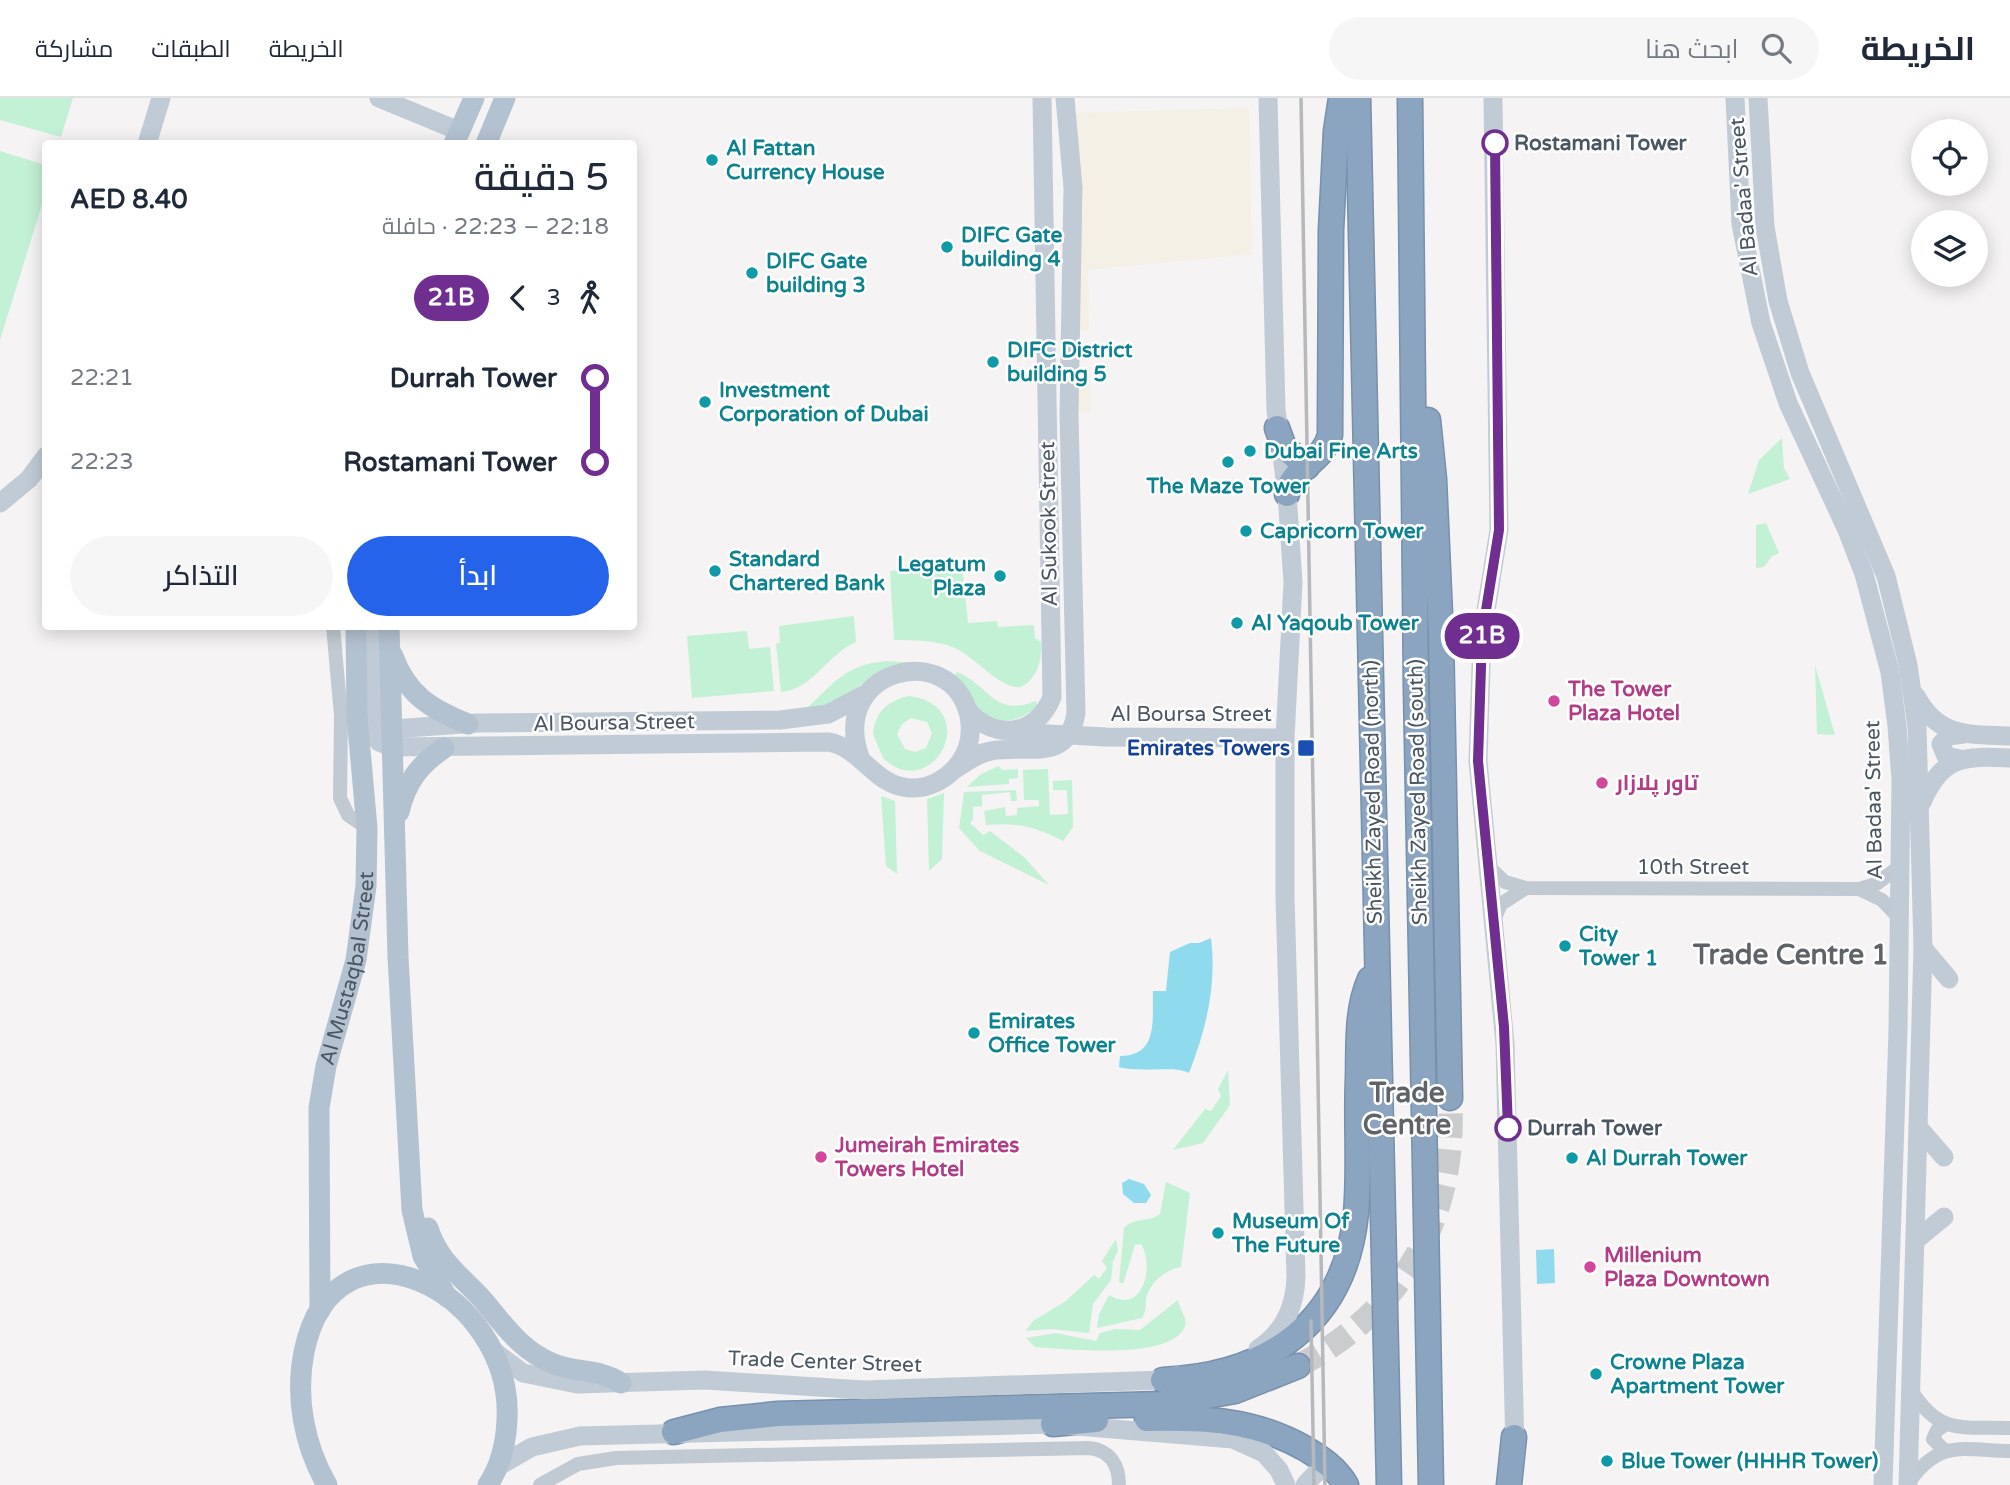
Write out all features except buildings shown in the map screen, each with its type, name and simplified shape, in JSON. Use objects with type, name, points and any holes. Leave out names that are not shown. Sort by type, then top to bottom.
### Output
[{"type":"highway","points":[[1287,494],[1292,478],[1325,450],[1332,425],[1331,230],[1336,131],[1341,98]]},
{"type":"highway","name":"Sheikh Zayed Road (north)","points":[[1358,98],[1389,1485]]},
{"type":"highway","name":"Sheikh Zayed Road (south)","points":[[1410,98],[1416,702],[1431,1485]]},
{"type":"highway","points":[[1414,362],[1428,419],[1434,479],[1442,688],[1450,1097]]},
{"type":"highway","points":[[1277,428],[1290,455],[1307,467]]},
{"type":"highway","points":[[1163,1380],[1224,1373],[1267,1357],[1305,1329],[1335,1288],[1354,1226],[1359,1024],[1363,1000],[1377,966]]},
{"type":"highway","points":[[674,1432],[720,1420],[778,1413],[1163,1404],[1235,1391],[1298,1366]]},
{"type":"highway","points":[[1053,1424],[1119,1419],[1231,1421],[1284,1438],[1340,1476]]},
{"type":"highway","points":[[1508,1485],[1514,1437]]},
{"type":"main road","points":[[456,137],[474,98]]},
{"type":"main road","points":[[482,140],[477,126],[488,98]]},
{"type":"main road","points":[[486,140],[505,98]]},
{"type":"main road","name":"Al Mustaqbal Street","points":[[357,630],[396,828],[412,1210],[418,1241],[447,1297]]},
{"type":"main road","points":[[389,636],[403,680],[420,700],[468,724]]},
{"type":"main road","name":"Al Mustaqbal Street","points":[[320,1310],[318,1108],[326,1066],[360,939],[366,886],[367,828],[389,636]]},
{"type":"main road","points":[[396,828],[412,778],[423,764],[444,748]]},
{"type":"main road","points":[[408,1147],[417,1167],[429,1232],[449,1268],[481,1298],[511,1336],[531,1353],[556,1365],[607,1375],[621,1382]]},
{"type":"main road","points":[[327,1485],[306,1436],[300,1396],[306,1342],[320,1310],[342,1288],[377,1275],[397,1274],[419,1279],[447,1297],[475,1321],[495,1352],[504,1377],[507,1403],[506,1440],[499,1465],[488,1485]]},
{"type":"street","points":[[148,140],[161,98]]},
{"type":"street","points":[[379,98],[456,137]]},
{"type":"street","points":[[1042,98],[1043,139],[1052,180],[1062,179],[1070,160]]},
{"type":"street","name":"Al Sukook Street","points":[[1065,98],[1073,187],[1069,415],[1076,704],[1070,735]]},
{"type":"street","name":"Trade Center Street","points":[[495,1352],[513,1367],[541,1379],[577,1384],[733,1381],[864,1390],[1163,1380],[1255,1351],[1282,1327],[1293,1303],[1296,1276],[1289,1095],[1285,738],[1293,611],[1287,494],[1277,428],[1268,98]]},
{"type":"street","points":[[1493,98],[1499,506],[1497,553],[1481,653],[1478,761],[1506,1052],[1514,1437],[1518,1485]]},
{"type":"street","name":"Al Badaa' Street","points":[[1735,98],[1741,224],[1761,323],[1788,403],[1847,530],[1864,574],[1890,672],[1901,780],[1882,1485]]},
{"type":"street","name":"Al Badaa' Street","points":[[1758,98],[1765,227],[1778,301],[1800,373],[1886,576],[1899,620],[1912,689],[1921,803],[1923,948],[1908,1484]]},
{"type":"street","name":"Al Sukook Street","points":[[1012,732],[1025,728],[1042,716],[1052,697],[1053,687],[1043,139]]},
{"type":"street","points":[[1044,242],[1049,233],[1053,210],[1061,207],[1065,212],[1066,279],[1070,290]]},
{"type":"street","points":[[0,503],[23,484],[42,461]]},
{"type":"street","points":[[333,630],[341,716],[341,802],[348,815],[367,828]]},
{"type":"street","points":[[372,630],[379,738]]},
{"type":"street","points":[[1012,732],[985,725],[967,709],[950,684],[926,672],[912,671],[886,677],[865,694],[854,725],[860,757],[881,779],[909,788],[936,783],[956,768],[988,752],[1047,749],[1070,735]]},
{"type":"street","points":[[1912,689],[1932,720],[1947,729],[1965,734]]},
{"type":"street","name":"Al Boursa Street","points":[[379,738],[468,724],[807,718],[828,714],[865,694]]},
{"type":"street","points":[[1076,704],[1087,722],[1106,737]]},
{"type":"street","points":[[956,768],[970,740],[967,709]]},
{"type":"street","name":"Al Boursa Street","points":[[1012,732],[1106,737],[1285,738]]},
{"type":"street","points":[[2010,736],[1965,734],[1948,736],[1941,744],[1946,756],[1960,759],[2010,758]]},
{"type":"street","name":"Al Boursa Street","points":[[379,738],[444,748],[820,741],[837,744],[860,757]]},
{"type":"street","points":[[1921,803],[1934,778],[1960,759]]},
{"type":"street","name":"10th Street","points":[[1486,861],[1504,882],[1526,888],[1859,889],[1876,884],[1899,867]]},
{"type":"street","points":[[1492,924],[1501,904],[1526,888]]},
{"type":"street","points":[[1859,889],[1882,900],[1898,917]]},
{"type":"street","points":[[1923,948],[1949,979]]},
{"type":"street","points":[[1918,1127],[1944,1157]]},
{"type":"street","points":[[1916,1240],[1944,1217]]},
{"type":"street","points":[[1890,1260],[1896,1266],[1899,1309],[1911,1312]]},
{"type":"street","points":[[1911,1390],[1923,1409],[1945,1425],[2010,1428]]},
{"type":"street","points":[[499,1465],[532,1447],[564,1438],[674,1432],[1053,1424],[1233,1438],[1264,1453],[1279,1471],[1286,1485]]},
{"type":"street","points":[[1944,1450],[1933,1439],[1937,1430],[1945,1425]]},
{"type":"street","points":[[540,1485],[567,1468],[604,1459],[1095,1449],[1106,1453],[1114,1462],[1119,1485]]},
{"type":"street","points":[[1908,1484],[1921,1465],[1944,1450],[2010,1451]]},
{"type":"street","points":[[1305,1485],[1317,1472],[1340,1476]]},
{"type":"green space","points":[[0,98],[73,98],[61,137],[0,120]]},
{"type":"green space","points":[[0,151],[42,164],[42,205],[0,340]]},
{"type":"green space","points":[[1782,438],[1784,468],[1790,479],[1748,494],[1759,460]]},
{"type":"green space","points":[[1766,523],[1779,553],[1771,557],[1764,567],[1756,568],[1756,525]]},
{"type":"green space","points":[[962,564],[968,623],[997,621],[998,627],[1034,625],[1035,638],[1041,642],[1040,662],[1035,674],[1021,687],[1005,683],[963,652],[947,645],[917,640],[894,640],[890,571]]},
{"type":"green space","points":[[854,616],[856,642],[836,655],[802,685],[781,692],[776,643],[780,643],[779,626]]},
{"type":"green space","points":[[747,631],[749,649],[770,647],[774,691],[692,698],[687,636]]},
{"type":"green space","points":[[886,661],[917,663],[886,670],[836,701],[823,706],[808,707],[851,670]]},
{"type":"green space","points":[[1815,665],[1835,735],[1817,734]]},
{"type":"green space","points":[[957,672],[1001,703],[1022,705],[1036,701],[1038,707],[1010,721],[989,717],[954,676]]},
{"type":"green space","points":[[910,696],[932,704],[944,717],[947,733],[943,749],[933,762],[919,770],[902,769],[883,758],[873,734],[874,726],[884,708]],"holes":[[[911,718],[927,722],[932,733],[926,748],[915,752],[905,749],[897,734],[902,724]]]},
{"type":"green space","points":[[999,766],[1002,770],[1018,769],[1018,778],[1009,779],[1009,784],[967,787],[981,774]]},
{"type":"green space","points":[[1048,769],[1050,815],[1068,814],[1067,790],[1053,790],[1053,781],[1072,780],[1073,827],[1063,841],[1026,827],[986,825],[984,811],[1005,807],[1006,816],[1017,815],[1017,808],[1039,806],[1039,800],[1024,800],[1023,770]]},
{"type":"green space","points":[[1016,790],[1017,801],[1011,801],[1010,792],[982,795],[982,806],[973,807],[973,819],[970,823],[983,835],[990,831],[1024,857],[1049,885],[980,851],[959,828],[964,792]]},
{"type":"green space","points":[[944,793],[942,859],[929,871],[927,799]]},
{"type":"green space","points":[[881,796],[895,801],[897,874],[886,866]]},
{"type":"green space","points":[[1228,1070],[1230,1105],[1203,1143],[1173,1150],[1205,1109],[1211,1111],[1221,1096],[1218,1089]]},
{"type":"green space","points":[[1166,1182],[1190,1193],[1181,1267],[1165,1273],[1152,1285],[1142,1318],[1097,1328],[1099,1314],[1109,1295],[1121,1300],[1130,1299],[1138,1294],[1143,1286],[1147,1264],[1141,1244],[1135,1245],[1123,1284],[1119,1282],[1124,1228],[1133,1222],[1160,1214]]},
{"type":"green space","points":[[1116,1239],[1118,1251],[1113,1261],[1111,1280],[1093,1304],[1089,1333],[1051,1329],[1026,1331],[1033,1321],[1066,1301],[1094,1275],[1099,1279],[1107,1268],[1102,1261]]},
{"type":"green space","points":[[1178,1300],[1185,1326],[1176,1337],[1161,1344],[1140,1349],[1070,1349],[1035,1347],[1026,1338],[1056,1333],[1096,1341],[1100,1333],[1115,1329],[1140,1330]]},
{"type":"sand","points":[[1249,108],[1252,254],[1088,270],[1089,330],[1076,331],[1078,232],[1084,206],[1070,113]]},
{"type":"sand","points":[[1076,367],[1090,367],[1091,412],[1078,413]]},
{"type":"water","points":[[1211,938],[1209,1007],[1189,1073],[1119,1067],[1120,1056],[1141,1050],[1151,1034],[1153,991],[1166,991],[1170,952]]},
{"type":"water","points":[[1129,1179],[1144,1184],[1151,1195],[1146,1203],[1134,1203],[1123,1194],[1122,1183]]},
{"type":"water","points":[[1554,1249],[1555,1283],[1537,1284],[1536,1250]]},
{"type":"tunnel","points":[[1298,1366],[1335,1344],[1367,1318],[1394,1288],[1416,1256],[1433,1220],[1444,1182],[1450,1141],[1450,1098]]},
{"type":"railway","points":[[1301,98],[1325,1485]]},
{"type":"railway","points":[[1311,1321],[1314,1485]]},
{"type":"bus line","name":"21B","points":[[1495,143],[1493,201],[1499,530],[1494,576],[1482,635],[1478,761],[1504,1027],[1508,1128]]},
{"type":"place","name":"Rostamani Tower","points":[[1495,143]]},
{"type":"place","name":"Al Fattan Currency House","points":[[712,160]]},
{"type":"place","name":"DIFC Gate building 4","points":[[947,247]]},
{"type":"place","name":"DIFC Gate building 3","points":[[752,273]]},
{"type":"place","name":"DIFC District building 5","points":[[993,362]]},
{"type":"place","name":"Investment Corporation of Dubai","points":[[705,402]]},
{"type":"place","name":"Dubai Fine Arts","points":[[1250,451]]},
{"type":"place","name":"The Maze Tower","points":[[1228,462]]},
{"type":"place","name":"Capricorn Tower","points":[[1246,531]]},
{"type":"place","name":"Standard Chartered Bank","points":[[715,571]]},
{"type":"place","name":"Legatum Plaza","points":[[1000,576]]},
{"type":"place","name":"Al Yaqoub Tower","points":[[1237,623]]},
{"type":"place","name":"The Tower Plaza Hotel","points":[[1554,701]]},
{"type":"place","name":"Emirates Towers","points":[[1306,748]]},
{"type":"place","name":"تاور پلازار","points":[[1602,783]]},
{"type":"place","name":"City Tower 1","points":[[1565,946]]},
{"type":"place","name":"Emirates Office Tower","points":[[974,1033]]},
{"type":"place","name":"Durrah Tower","points":[[1508,1128]]},
{"type":"place","name":"Jumeirah Emirates Towers Hotel","points":[[821,1157]]},
{"type":"place","name":"Al Durrah Tower","points":[[1572,1158]]},
{"type":"place","name":"Museum Of The Future","points":[[1218,1233]]},
{"type":"place","name":"Millenium Plaza Downtown","points":[[1590,1267]]},
{"type":"place","name":"Crowne Plaza Apartment Tower","points":[[1596,1374]]},
{"type":"place","name":"Blue Tower (HHHR Tower)","points":[[1607,1461]]},
{"type":"district","name":"Trade Centre 1","points":[[1791,955]]},
{"type":"district","name":"Trade Centre","points":[[1407,1109]]}]
